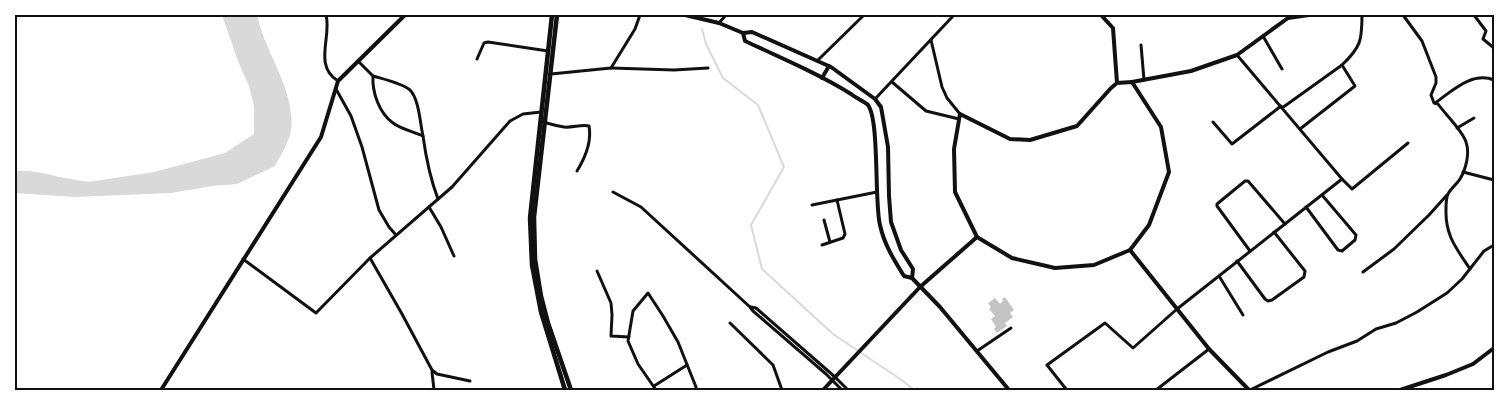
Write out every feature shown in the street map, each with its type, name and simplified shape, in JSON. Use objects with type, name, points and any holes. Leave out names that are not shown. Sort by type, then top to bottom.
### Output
[{"type":"main road","points":[[542,122],[541,112],[548,74],[548,51],[552,15]]},
{"type":"main road","points":[[557,15],[530,218],[533,238],[532,265],[548,323],[571,390]]},
{"type":"main road","points":[[537,281],[541,312],[565,390]]},
{"type":"street","points":[[326,15],[328,21],[324,52],[327,69],[331,76],[338,81]]},
{"type":"street","points":[[161,390],[321,137],[338,81],[405,15]]},
{"type":"street","points":[[611,68],[635,30],[640,15]]},
{"type":"street","points":[[685,15],[718,23],[743,33],[752,32],[829,66],[875,99],[881,107],[888,148],[891,222],[900,247],[913,268],[912,278]]},
{"type":"street","points":[[718,23],[726,15]]},
{"type":"street","points":[[817,61],[864,15]]},
{"type":"street","points":[[875,99],[954,15]]},
{"type":"street","points":[[1101,15],[1113,28],[1117,83]]},
{"type":"street","points":[[931,40],[942,87],[947,98],[960,114],[1010,139],[1030,140],[1077,126],[1117,83],[1191,71],[1238,55],[1288,18],[1309,15]]},
{"type":"street","points":[[1213,122],[1232,144],[1342,65],[1359,46],[1362,15]]},
{"type":"street","points":[[1363,272],[1394,249],[1430,215],[1461,178],[1467,157],[1468,148],[1465,139],[1438,104],[1434,103],[1431,95],[1436,83],[1436,77],[1422,41],[1403,15]]},
{"type":"street","points":[[1474,15],[1486,31],[1483,39],[1494,48]]},
{"type":"street","points":[[743,33],[745,42],[835,84],[867,105],[871,110],[876,147],[876,182],[880,224],[890,253],[904,276],[912,278],[940,306],[1009,390]]},
{"type":"street","points":[[1263,36],[1282,70]]},
{"type":"street","points":[[477,59],[484,43],[488,42],[548,51]]},
{"type":"street","points":[[1142,45],[1144,80]]},
{"type":"street","points":[[1238,55],[1352,189],[1408,143]]},
{"type":"street","points":[[358,61],[373,76],[409,90],[414,97],[423,136],[426,161],[438,200]]},
{"type":"street","points":[[1300,129],[1355,86],[1342,65]]},
{"type":"street","points":[[822,78],[829,66]]},
{"type":"street","points":[[548,74],[611,68],[674,70],[708,68]]},
{"type":"street","points":[[373,76],[372,84],[377,102],[384,113],[393,123],[423,136]]},
{"type":"street","points":[[1434,103],[1475,78],[1486,77],[1494,80]]},
{"type":"street","points":[[892,82],[926,111],[959,119]]},
{"type":"street","points":[[960,114],[954,149],[955,192],[977,237],[1012,258],[1055,268],[1094,265],[1130,250],[1149,225],[1169,172],[1161,127],[1132,82]]},
{"type":"street","points":[[336,89],[351,116],[362,147],[378,210],[396,235]]},
{"type":"street","points":[[861,101],[866,92]]},
{"type":"street","points":[[243,259],[316,313],[370,258],[452,187],[510,121],[523,114],[541,112]]},
{"type":"street","points":[[872,117],[882,116]]},
{"type":"street","points":[[1456,128],[1474,118]]},
{"type":"street","points":[[542,122],[563,127],[589,126],[587,150],[577,171]]},
{"type":"street","points":[[1463,172],[1494,180]]},
{"type":"street","points":[[1066,390],[1048,365],[1105,323],[1133,348],[1177,309],[1342,179]]},
{"type":"street","points":[[1250,251],[1217,206],[1244,181],[1248,181],[1285,224]]},
{"type":"street","points":[[876,182],[888,182]]},
{"type":"street","points":[[613,192],[641,207],[750,307],[752,311],[813,364],[834,378],[842,390]]},
{"type":"street","points":[[1448,194],[1447,230],[1454,247],[1470,269]]},
{"type":"street","points":[[812,205],[877,195],[889,196]]},
{"type":"street","points":[[1306,207],[1338,250],[1342,251],[1356,240],[1356,235],[1322,195]]},
{"type":"street","points":[[822,245],[843,238],[845,234],[837,200]]},
{"type":"street","points":[[429,207],[441,227],[454,256]]},
{"type":"street","points":[[824,220],[830,242]]},
{"type":"street","points":[[1237,261],[1268,301],[1304,277],[1305,271],[1274,232]]},
{"type":"street","points":[[823,390],[920,287],[977,237]]},
{"type":"street","points":[[1130,250],[1209,349],[1250,390],[1328,352],[1357,341],[1376,329],[1396,323],[1417,312],[1447,293],[1484,251],[1494,245]]},
{"type":"street","points":[[890,253],[900,247]]},
{"type":"street","points":[[370,258],[432,371],[434,390]]},
{"type":"street","points":[[597,271],[611,303],[611,336],[629,337]]},
{"type":"street","points":[[1219,276],[1243,315]]},
{"type":"street","points":[[687,365],[655,388],[638,364],[628,341],[633,312],[648,293],[678,342],[696,387],[696,390]]},
{"type":"street","points":[[750,307],[756,308],[848,390]]},
{"type":"street","points":[[730,323],[773,365],[782,390]]},
{"type":"street","points":[[977,351],[1011,328]]},
{"type":"street","points":[[1400,390],[1473,364],[1494,348]]},
{"type":"street","points":[[1156,390],[1209,349]]},
{"type":"street","points":[[813,364],[816,360]]},
{"type":"street","points":[[432,371],[470,382]]},
{"type":"shaded area","points":[[222,15],[257,15],[266,44],[285,86],[291,115],[291,130],[287,143],[275,166],[237,184],[171,193],[75,197],[15,193],[15,171],[29,171],[89,182],[154,172],[225,153],[254,134],[254,106],[249,86]]},
{"type":"building","points":[[1005,297],[1014,310],[1010,313],[1013,317],[1005,323],[1007,326],[997,333],[991,319],[995,316],[989,309],[991,307],[988,303],[995,298],[1000,304]]},
{"type":"waterway","points":[[702,29],[706,44],[723,78],[758,105],[784,167],[751,225],[762,269],[833,334],[914,390]]}]
